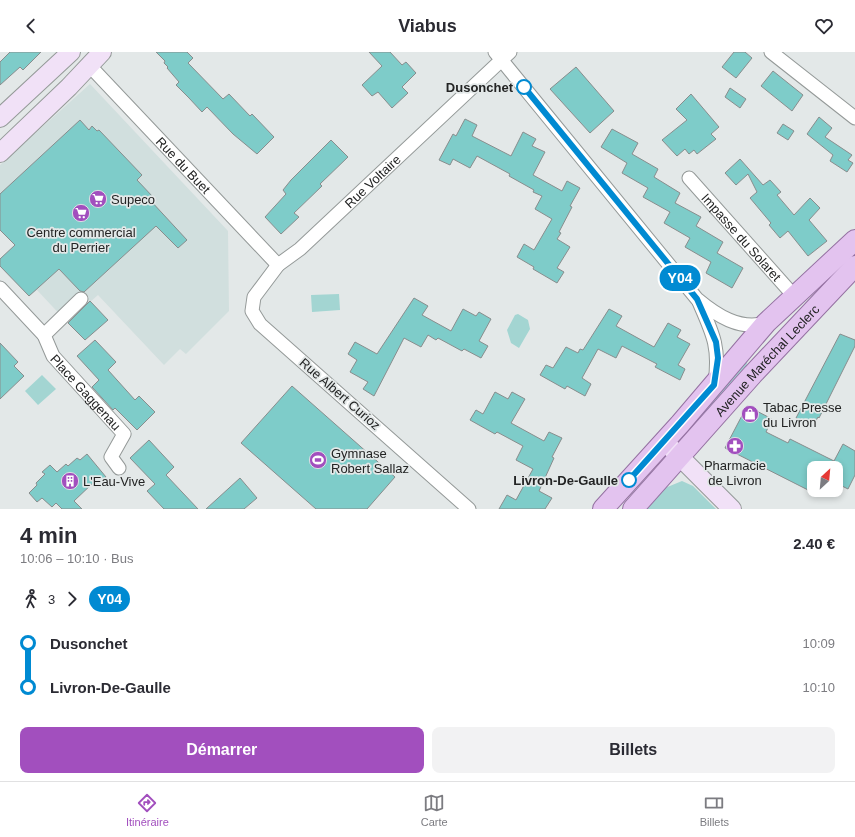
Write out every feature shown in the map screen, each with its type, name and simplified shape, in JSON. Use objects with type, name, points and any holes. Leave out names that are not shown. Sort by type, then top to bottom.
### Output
[{"type":"main road","name":"Avenue Maréchal Leclerc","points":[[603,509],[714,385],[766,323],[855,240]]},
{"type":"main road","name":"Avenue Maréchal Leclerc","points":[[633,509],[784,340],[855,266]]},
{"type":"main road","points":[[796,294],[808,297],[815,308]]},
{"type":"main road","points":[[766,323],[784,340]]},
{"type":"main road","points":[[753,338],[758,356],[753,374]]},
{"type":"street","points":[[0,118],[71,52]]},
{"type":"street","points":[[0,153],[69,87],[88,64],[102,52]]},
{"type":"street","points":[[771,52],[855,118]]},
{"type":"street","points":[[502,55],[697,299],[716,314],[732,321],[752,325],[766,323]]},
{"type":"street","name":"Rue Voltaire","points":[[252,307],[255,293],[278,265],[300,250],[502,55]]},
{"type":"street","name":"Rue du Buet","points":[[88,64],[278,265]]},
{"type":"street","name":"Impasse du Solaret","points":[[689,178],[796,294]]},
{"type":"street","points":[[0,288],[44,335],[81,299]]},
{"type":"street","points":[[697,299],[712,331],[717,347],[718,358],[714,385]]},
{"type":"street","name":"Rue Albert Curioz","points":[[252,307],[253,314],[260,324],[469,509]]},
{"type":"street","points":[[732,321],[753,338]]},
{"type":"street","name":"Place Gaggenau","points":[[44,335],[53,356],[124,434],[112,457],[119,468]]},
{"type":"street","points":[[664,442],[732,509]]},
{"type":"shaded area","points":[[90,84],[228,231],[229,311],[186,354],[180,349],[164,365],[98,295],[67,322],[37,290],[29,296],[0,266],[0,259],[15,245],[0,230],[0,165]]},
{"type":"shaded area","points":[[339,294],[340,310],[312,312],[311,295]]},
{"type":"shaded area","points":[[518,314],[528,320],[530,329],[519,348],[511,343],[507,330],[515,315]]},
{"type":"shaded area","points":[[749,355],[745,371],[693,430],[688,426]]},
{"type":"shaded area","points":[[42,375],[56,389],[38,405],[25,391]]},
{"type":"shaded area","points":[[682,481],[693,486],[716,509],[647,509],[665,488]]},
{"type":"building","points":[[10,52],[41,52],[23,70],[20,67],[0,85],[0,62]]},
{"type":"building","points":[[156,52],[187,52],[193,58],[188,63],[223,99],[229,94],[250,116],[252,114],[274,137],[257,154],[233,134],[207,107],[202,112],[176,85],[179,82],[167,68],[168,67],[164,63],[165,61]]},
{"type":"building","points":[[369,52],[390,52],[402,65],[406,62],[416,73],[402,87],[408,93],[392,108],[378,92],[372,96],[362,85],[382,66]]},
{"type":"building","points":[[734,52],[745,52],[752,58],[736,78],[722,67]]},
{"type":"building","points":[[576,67],[614,111],[590,133],[550,89]]},
{"type":"building","points":[[773,71],[803,95],[792,111],[761,86]]},
{"type":"building","points":[[730,88],[746,99],[740,108],[725,97]]},
{"type":"building","points":[[691,94],[719,127],[711,134],[716,139],[697,154],[694,150],[689,154],[685,149],[677,156],[662,140],[687,120],[676,109]]},
{"type":"building","points":[[819,117],[832,128],[825,137],[852,155],[848,160],[853,163],[847,172],[830,161],[833,155],[807,134]]},
{"type":"building","points":[[465,119],[477,125],[472,136],[511,156],[523,132],[536,139],[532,146],[545,152],[533,175],[562,191],[567,181],[580,188],[570,206],[572,207],[557,239],[570,247],[557,268],[564,272],[557,283],[533,269],[534,267],[517,257],[524,244],[534,250],[552,219],[535,209],[542,196],[533,192],[534,190],[509,176],[510,174],[477,156],[470,168],[453,159],[450,165],[439,160],[453,134],[456,136]]},
{"type":"building","name":"Centre commercial du Perrier","points":[[80,120],[89,130],[92,126],[97,131],[99,130],[142,175],[137,180],[153,197],[150,200],[187,240],[178,248],[156,226],[84,292],[80,291],[59,269],[29,296],[0,266],[0,259],[15,245],[0,230],[0,194]]},
{"type":"building","points":[[783,124],[794,131],[788,140],[777,133]]},
{"type":"building","points":[[612,129],[638,143],[632,154],[658,169],[654,177],[680,193],[675,203],[701,217],[696,226],[723,242],[717,253],[743,268],[732,288],[706,273],[711,262],[685,247],[690,238],[664,223],[670,212],[643,197],[648,188],[622,173],[627,163],[601,147]]},
{"type":"building","points":[[331,140],[348,157],[320,184],[322,186],[294,213],[299,217],[281,234],[265,217],[286,194],[283,190],[291,180]]},
{"type":"building","points":[[740,159],[763,185],[770,180],[781,192],[777,195],[794,215],[810,198],[820,208],[809,220],[827,241],[808,256],[788,231],[780,238],[769,225],[771,223],[750,198],[757,192],[748,174],[736,185],[725,173]]},
{"type":"building","points":[[414,298],[428,306],[422,315],[451,331],[463,309],[476,316],[479,312],[491,319],[479,341],[488,346],[481,358],[464,349],[462,351],[438,338],[436,340],[428,335],[421,347],[404,338],[374,396],[363,389],[368,382],[350,372],[357,360],[348,354],[355,342],[377,354]]},
{"type":"building","points":[[90,301],[108,320],[85,340],[68,323]]},
{"type":"building","points":[[609,309],[622,316],[616,326],[654,347],[668,323],[681,330],[677,337],[690,344],[678,365],[685,369],[680,380],[655,367],[657,364],[622,346],[616,358],[598,349],[582,378],[591,384],[585,396],[567,386],[565,389],[540,375],[546,365],[553,368],[566,347],[578,353],[580,349],[583,350]]},
{"type":"building","points":[[840,334],[855,340],[855,346],[819,418],[818,417],[813,426],[796,418]]},
{"type":"building","points":[[95,340],[116,362],[108,370],[135,400],[139,396],[155,412],[137,430],[115,408],[113,410],[92,387],[99,380],[77,356]]},
{"type":"building","points":[[0,343],[18,362],[14,366],[24,376],[0,399]]},
{"type":"building","name":"Gymnase Robert Sallaz","points":[[292,386],[395,477],[367,509],[316,509],[241,443]]},
{"type":"building","points":[[495,392],[508,399],[512,392],[525,399],[511,423],[544,441],[549,432],[562,438],[552,457],[554,458],[539,491],[552,498],[545,509],[499,509],[507,495],[516,500],[533,469],[516,460],[523,446],[497,432],[495,434],[470,420],[476,410],[483,414]]},
{"type":"building","points":[[747,406],[772,419],[766,432],[788,443],[790,439],[834,461],[807,461],[807,489],[725,448]]},
{"type":"building","points":[[149,440],[174,467],[166,475],[198,509],[164,509],[147,491],[155,484],[130,458]]},
{"type":"building","points":[[843,444],[855,451],[855,475],[848,489],[843,486],[843,461],[834,461]]},
{"type":"building","name":"L'Eau-Vive","points":[[87,454],[106,477],[97,485],[94,482],[74,501],[82,509],[62,509],[56,503],[52,507],[42,498],[37,502],[29,493],[45,474],[42,472],[50,465],[57,472],[66,464],[68,466],[77,458],[80,460]]},
{"type":"building","points":[[240,478],[257,498],[244,509],[206,509]]},
{"type":"bus line","name":"Y04","points":[[524,87],[697,299],[716,342],[718,358],[714,385],[629,480]]},
{"type":"place","name":"Dusonchet","points":[[524,87]]},
{"type":"place","name":"Supeco","points":[[98,199]]},
{"type":"place","name":"Centre commercial du Perrier","points":[[81,213]]},
{"type":"place","name":"Tabac Presse du Livron","points":[[750,414]]},
{"type":"place","name":"Pharmacie de Livron","points":[[735,446]]},
{"type":"place","name":"Gymnase Robert Sallaz","points":[[318,460]]},
{"type":"place","name":"Livron-De-Gaulle","points":[[629,480]]},
{"type":"place","name":"L'Eau-Vive","points":[[70,481]]}]
